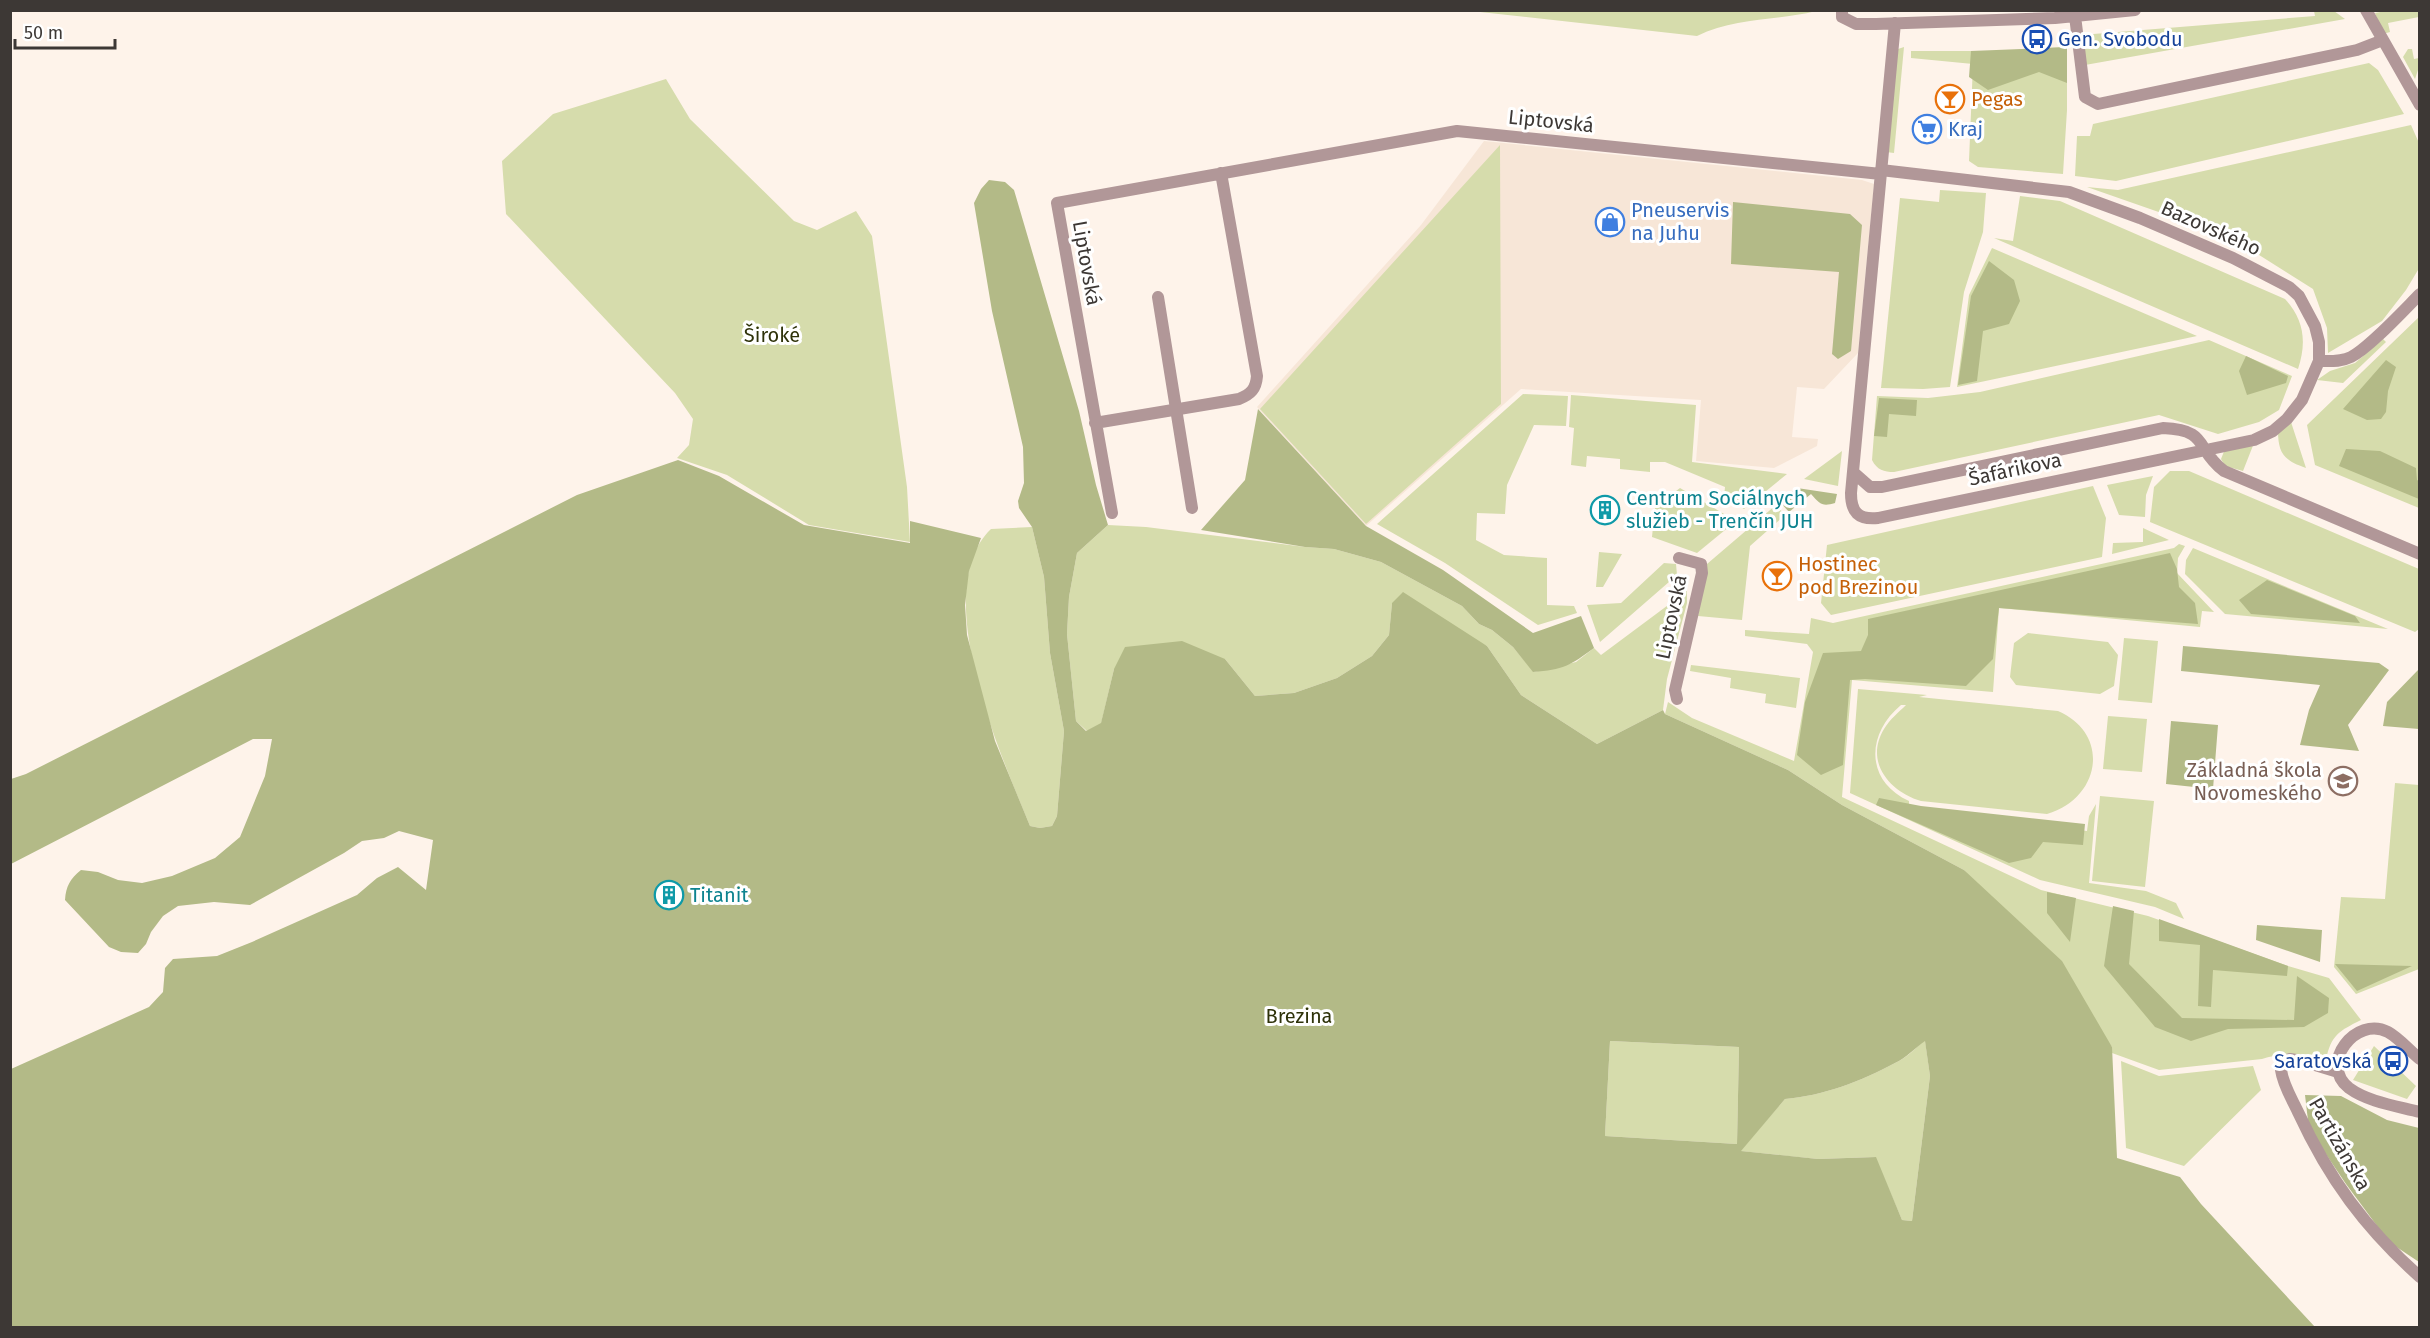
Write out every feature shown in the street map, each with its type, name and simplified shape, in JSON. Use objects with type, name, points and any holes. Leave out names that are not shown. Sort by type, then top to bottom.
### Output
[{"type":"street","points":[[1842,10],[1842,17],[1856,24],[2075,16],[2135,10]]},
{"type":"street","points":[[1871,10],[1876,24]]},
{"type":"street","points":[[1962,10],[1974,21]]},
{"type":"street","points":[[2366,10],[2418,103]]},
{"type":"street","points":[[2075,16],[2085,97],[2098,104],[2357,50],[2383,40]]},
{"type":"street","points":[[1853,472],[1895,23]]},
{"type":"street","name":"Liptovská","points":[[1112,513],[1057,203],[1457,131],[1881,172]]},
{"type":"street","name":"Bazovského","points":[[1881,172],[2069,192],[2140,218],[2279,280],[2299,296],[2309,312],[2319,342],[2319,361]]},
{"type":"street","points":[[1095,423],[1239,399],[1248,396],[1256,385],[1257,376],[1221,173]]},
{"type":"street","points":[[2206,450],[2254,440],[2273,431],[2287,419],[2302,400],[2319,361],[2337,361],[2351,357],[2420,294]]},
{"type":"street","points":[[1158,297],[1192,508]]},
{"type":"street","name":"Šafárikova","points":[[1853,472],[1870,487],[1882,487],[2163,428],[2186,429],[2199,439],[2210,460],[2224,471],[2420,554]]},
{"type":"street","name":"Šafárikova","points":[[1853,472],[1851,506],[1854,513],[1860,517],[1878,518],[2206,450]]},
{"type":"street","name":"Liptovská","points":[[1677,699],[1675,690],[1702,573],[1701,564],[1679,558]]},
{"type":"street","points":[[2420,1059],[2388,1032],[2366,1029],[2350,1038],[2342,1047],[2337,1061],[2338,1072],[2343,1082],[2351,1089],[2372,1099],[2420,1112]]},
{"type":"street","name":"Partizánska","points":[[2338,1072],[2290,1059],[2283,1064],[2281,1070],[2313,1143],[2355,1210],[2386,1248],[2420,1277]]},
{"type":"shaded area","points":[[1484,141],[1862,180],[1874,184],[1858,353],[1824,389],[1797,387],[1792,437],[1818,439],[1817,446],[1774,468],[1696,461],[1701,400],[1521,389],[1366,526],[1257,407],[1421,225]]},
{"type":"green space","points":[[1471,11],[1816,11],[1726,25],[1697,36]]},
{"type":"green space","points":[[2314,11],[2334,11],[2345,19],[2085,65],[2081,35],[2315,16]]},
{"type":"green space","points":[[2419,11],[2419,17],[2388,23],[2390,32],[2383,34],[2375,13]]},
{"type":"green space","points":[[1904,47],[1894,153],[1886,152],[1898,49]]},
{"type":"green space","points":[[2067,47],[2067,110],[2063,174],[1978,167],[1969,161],[1973,64],[1911,58],[1911,51],[1999,51]]},
{"type":"green space","points":[[2067,47],[2067,83],[2039,72],[1988,90],[1969,77],[1971,51]]},
{"type":"green space","points":[[2408,49],[2412,49],[2414,59],[2419,58],[2415,79],[2403,57]]},
{"type":"green space","points":[[2369,63],[2378,70],[2404,114],[2116,181],[2075,176],[2077,136],[2090,136],[2093,124]]},
{"type":"green space","name":"Široké","points":[[666,79],[690,119],[794,221],[817,230],[856,211],[872,236],[907,487],[910,542],[809,525],[727,475],[677,458],[689,445],[693,419],[675,393],[506,214],[502,161],[553,114]]},
{"type":"green space","points":[[2411,125],[2419,143],[2418,270],[2382,321],[2328,353],[2327,328],[2313,289],[2248,248],[2193,224],[2087,187],[2118,190]]},
{"type":"green space","points":[[1500,145],[1501,404],[1366,524],[1260,409]]},
{"type":"green space","name":"Brezina","points":[[989,180],[1005,182],[1014,190],[1079,411],[1108,525],[1077,553],[1069,597],[1067,634],[1076,721],[1086,731],[1101,723],[1114,669],[1125,647],[1182,641],[1225,659],[1255,696],[1294,693],[1337,678],[1372,656],[1389,635],[1392,603],[1403,592],[1487,646],[1521,695],[1597,744],[1663,710],[1665,714],[1788,770],[1842,805],[1964,870],[2062,961],[2112,1047],[2117,1158],[2180,1177],[2201,1204],[2315,1327],[11,1327],[11,1069],[149,1007],[163,992],[165,968],[173,959],[217,956],[252,942],[357,895],[377,878],[398,867],[426,890],[433,840],[399,831],[384,838],[362,841],[250,905],[214,902],[178,906],[163,916],[138,953],[121,952],[109,947],[65,900],[71,880],[81,870],[98,872],[118,880],[142,883],[172,876],[215,858],[240,837],[265,776],[272,739],[253,739],[11,864],[11,779],[26,774],[577,495],[678,460],[719,476],[804,525],[910,543],[910,521],[981,538],[969,571],[965,605],[967,635],[995,741],[1030,826],[1040,828],[1052,826],[1057,816],[1064,731],[1050,653],[1044,577],[1032,527],[1019,508],[1018,501],[1024,483],[1023,447],[992,311],[974,203]],"holes":[[[1610,1041],[1739,1047],[1737,1144],[1605,1136]],[[1925,1041],[1930,1076],[1912,1221],[1902,1220],[1876,1157],[1818,1159],[1741,1151],[1785,1099],[1813,1095],[1855,1082],[1899,1061]]]},
{"type":"green space","points":[[1940,190],[1986,193],[1983,232],[1964,292],[1950,387],[1881,388],[1900,198],[1939,202]]},
{"type":"green space","points":[[2020,196],[2060,201],[2285,299],[2296,315],[2302,332],[2303,341],[2298,369],[1994,238],[2013,241]]},
{"type":"green space","points":[[1733,202],[1850,214],[1862,225],[1851,351],[1838,359],[1832,354],[1839,272],[1731,264]]},
{"type":"green space","points":[[1992,248],[2197,336],[1957,387],[1969,295]]},
{"type":"green space","points":[[1989,261],[2014,280],[2020,301],[2009,324],[1983,331],[1977,381],[1958,385],[1971,296]]},
{"type":"green space","points":[[2419,317],[2419,508],[2315,465],[2307,425]]},
{"type":"green space","points":[[2383,339],[2386,342],[2343,383],[2317,380],[2330,371],[2355,363]]},
{"type":"green space","points":[[2209,340],[2292,376],[2279,410],[2259,422],[2218,434],[2159,415],[1894,472],[1881,470],[1872,460],[1877,396],[1928,398],[1980,392]]},
{"type":"green space","points":[[2246,356],[2288,376],[2286,383],[2247,395],[2239,371]]},
{"type":"green space","points":[[2386,360],[2396,367],[2388,391],[2386,412],[2381,419],[2367,420],[2343,409]]},
{"type":"green space","points":[[1523,394],[1568,396],[1566,426],[1534,425],[1507,485],[1505,514],[1477,513],[1476,540],[1504,555],[1547,558],[1547,605],[1574,606],[1577,613],[1538,625],[1445,563],[1377,524]]},
{"type":"green space","points":[[1571,395],[1696,405],[1692,462],[1787,474],[1744,509],[1724,497],[1725,487],[1665,462],[1650,462],[1650,472],[1620,469],[1620,459],[1587,456],[1586,467],[1571,465],[1574,428],[1569,427]]},
{"type":"green space","points":[[1879,398],[1917,400],[1916,416],[1889,414],[1887,437],[1874,436]]},
{"type":"green space","points":[[1258,409],[1366,526],[1443,570],[1533,633],[1581,616],[1594,648],[1566,666],[1533,672],[1513,647],[1492,630],[1479,624],[1462,606],[1381,562],[1334,549],[1305,547],[1201,530],[1245,480]]},
{"type":"green space","points":[[2290,419],[2306,468],[2284,456],[2279,446],[2278,431]]},
{"type":"green space","points":[[2254,443],[2243,471],[2225,466],[2221,459],[2225,449]]},
{"type":"green space","points":[[2346,449],[2380,451],[2416,468],[2419,499],[2339,466]]},
{"type":"green space","points":[[1842,451],[1838,486],[1804,479]]},
{"type":"green space","points":[[2170,471],[2189,471],[2419,569],[2419,629],[2415,632],[2150,522],[2154,487]]},
{"type":"green space","points":[[2153,476],[2146,495],[2145,517],[2119,515],[2107,485]]},
{"type":"green space","points":[[2093,486],[2106,518],[2102,557],[1831,615],[1821,603],[1827,545]]},
{"type":"green space","points":[[1680,488],[1736,521],[1697,553],[1652,537],[1655,507]]},
{"type":"green space","points":[[1797,488],[1837,494],[1835,503],[1822,504],[1811,494],[1789,512],[1780,502]]},
{"type":"green space","points":[[1776,505],[1785,515],[1750,546],[1742,620],[1698,616],[1707,564]]},
{"type":"green space","points":[[1108,525],[1146,527],[1334,549],[1381,562],[1462,606],[1479,624],[1492,630],[1513,647],[1534,672],[1576,662],[1594,648],[1601,655],[1687,591],[1687,603],[1667,679],[1663,710],[1597,744],[1521,695],[1487,646],[1392,603],[1389,635],[1372,656],[1337,678],[1294,693],[1255,696],[1225,659],[1114,669],[1101,724],[1087,731],[1076,721],[1067,634],[1069,597],[1077,553]]},
{"type":"green space","points":[[1032,527],[1044,577],[1050,653],[1064,731],[1057,816],[1052,826],[1040,828],[1030,826],[988,718],[976,675],[968,632],[966,592],[973,556],[991,529]]},
{"type":"green space","points":[[2143,528],[2169,540],[2112,554],[2113,543],[2143,542]]},
{"type":"green space","points":[[2179,544],[2185,546],[2178,558],[2177,573],[2214,612],[2202,611],[2200,627],[1999,608],[1993,692],[1852,680],[1842,797],[2041,890],[2148,916],[2288,966],[2329,978],[2361,1020],[2347,1027],[2333,1039],[2326,1060],[2278,1055],[2262,1059],[2159,1070],[2112,1053],[2112,1047],[1964,870],[1842,805],[1788,770],[1665,714],[1668,702],[1692,718],[1794,761],[1813,652],[1807,644],[1745,636],[1745,630],[1809,634],[1811,618],[1833,623],[2174,548]]},
{"type":"green space","points":[[2193,548],[2388,629],[2225,614],[2185,574],[2186,560]]},
{"type":"green space","points":[[1599,552],[1622,554],[1603,587],[1596,587]]},
{"type":"green space","points":[[2170,553],[2177,569],[2179,587],[2195,603],[2198,624],[1999,608],[1993,659],[1966,686],[1850,680],[1843,765],[1821,775],[1797,755],[1805,702],[1823,653],[1861,651],[1868,635],[1868,619]]},
{"type":"green space","points":[[1664,563],[1676,564],[1677,575],[1600,642],[1587,605],[1621,603]]},
{"type":"green space","points":[[2267,580],[2355,616],[2360,623],[2251,614],[2239,600]]},
{"type":"green space","points":[[2028,633],[2108,642],[2118,655],[2114,686],[2100,694],[2016,685],[2010,677],[2014,643]]},
{"type":"green space","points":[[2124,638],[2158,641],[2152,703],[2118,700]]},
{"type":"green space","points":[[2183,646],[2379,663],[2389,670],[2348,725],[2359,751],[2300,745],[2309,710],[2320,685],[2181,671]]},
{"type":"green space","points":[[1691,665],[1800,678],[1796,708],[1765,703],[1766,694],[1730,688],[1731,678],[1690,671]]},
{"type":"green space","points":[[2419,669],[2419,729],[2383,726],[2387,702]]},
{"type":"green space","points":[[1858,689],[2058,711],[2075,721],[2086,735],[2092,749],[2093,765],[2088,780],[2079,794],[2065,806],[2047,814],[1921,801],[1899,791],[1883,774],[1877,753],[1884,729],[1906,705],[1901,705],[1881,729],[1875,756],[1884,782],[1909,801],[1909,809],[2087,831],[2089,816],[2096,804],[2089,883],[2146,891],[2176,903],[2184,919],[2155,907],[2040,880],[1850,793]]},
{"type":"green space","points":[[2108,716],[2147,719],[2142,772],[2103,769]]},
{"type":"green space","points":[[2171,721],[2218,725],[2213,789],[2166,784]]},
{"type":"green space","points":[[2395,783],[2419,785],[2419,969],[2356,994],[2334,967],[2341,897],[2385,899]]},
{"type":"green space","points":[[2100,796],[2154,801],[2145,887],[2092,881]]},
{"type":"green space","points":[[1879,798],[1921,806],[2085,824],[2083,845],[2043,842],[2031,858],[2009,863],[1876,805]]},
{"type":"green space","points":[[2047,892],[2076,898],[2070,942],[2047,913]]},
{"type":"green space","points":[[2113,906],[2134,911],[2129,964],[2182,1018],[2294,1020],[2297,976],[2329,998],[2328,1013],[2304,1027],[2228,1029],[2191,1041],[2155,1027],[2104,966]]},
{"type":"green space","points":[[2159,919],[2288,966],[2287,976],[2213,970],[2211,1007],[2198,1006],[2200,945],[2159,941]]},
{"type":"green space","points":[[2257,925],[2322,930],[2320,962],[2256,940]]},
{"type":"green space","points":[[2335,964],[2412,966],[2357,991]]},
{"type":"green space","points":[[1925,1040],[1930,1076],[1912,1221],[1902,1220],[1875,1157],[1818,1159],[1740,1151],[1785,1099],[1842,1087],[1869,1076],[1911,1053]]},
{"type":"green space","points":[[1610,1041],[1739,1047],[1737,1144],[1605,1136]]},
{"type":"green space","points":[[2374,1046],[2416,1086],[2407,1099],[2353,1080]]},
{"type":"green space","points":[[2121,1061],[2159,1076],[2253,1066],[2261,1090],[2184,1166],[2126,1148]]},
{"type":"green space","points":[[2305,1095],[2341,1096],[2387,1120],[2419,1128],[2419,1262],[2389,1242],[2346,1184],[2309,1129]]},
{"type":"place","name":"Gen. Svobodu","points":[[2037,39]]},
{"type":"place","name":"Pegas","points":[[1950,99]]},
{"type":"place","name":"Kraj","points":[[1927,129]]},
{"type":"place","name":"Pneuservis na Juhu","points":[[1610,222]]},
{"type":"place","name":"Centrum Sociálnych služieb - Trenčín JUH","points":[[1605,510]]},
{"type":"place","name":"Hostinec pod Brezinou","points":[[1777,576]]},
{"type":"place","name":"Základná škola Novomeského","points":[[2343,781]]},
{"type":"place","name":"Titanit","points":[[669,895]]},
{"type":"place","name":"Saratovská","points":[[2393,1061]]}]
